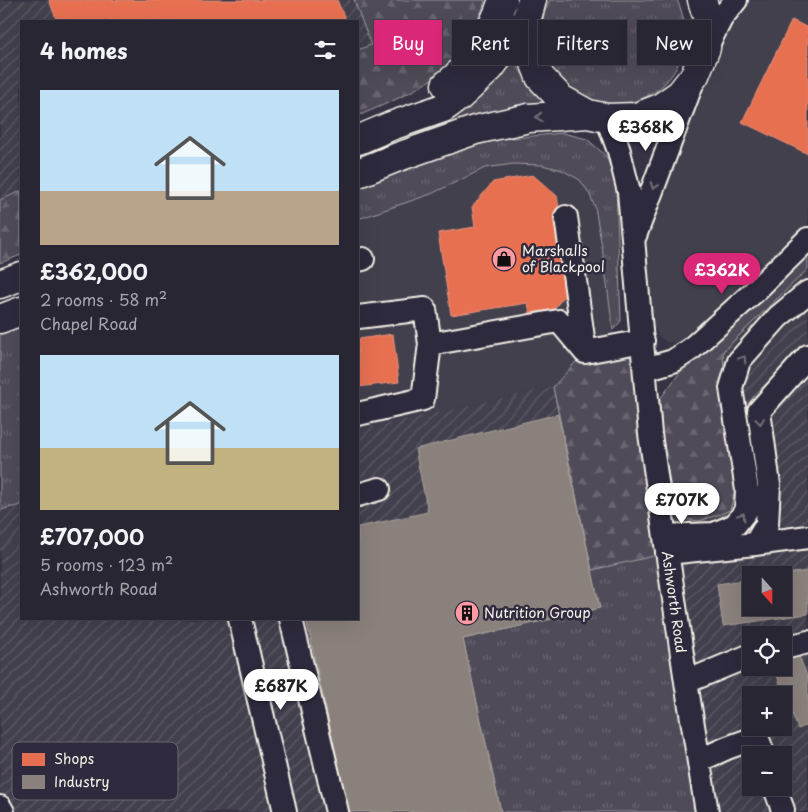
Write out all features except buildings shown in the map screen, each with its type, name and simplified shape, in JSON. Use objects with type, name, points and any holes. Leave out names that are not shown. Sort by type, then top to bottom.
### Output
[{"type":"main road","points":[[391,126],[453,80],[466,66],[489,34],[503,0]]},
{"type":"main road","points":[[702,0],[707,20]]},
{"type":"main road","points":[[359,140],[443,108],[460,96],[490,68],[530,9]]},
{"type":"main road","points":[[530,9],[529,48],[540,77],[561,99],[598,116]]},
{"type":"main road","points":[[359,174],[398,157],[475,130],[529,118],[637,117],[660,108],[680,94],[695,75],[699,65]]},
{"type":"main road","points":[[0,284],[20,276]]},
{"type":"main road","points":[[0,319],[20,311]]},
{"type":"street","points":[[711,38],[722,17],[736,0]]},
{"type":"street","name":"Ashworth Road","points":[[633,242],[695,75]]},
{"type":"street","name":"Ashworth Road","points":[[598,116],[619,151],[629,192],[650,434],[686,682],[708,812]]},
{"type":"street","points":[[566,217],[585,352]]},
{"type":"street","points":[[645,369],[673,361],[691,350],[808,239]]},
{"type":"street","points":[[666,545],[714,534],[735,525],[746,510],[747,490],[731,388],[739,361],[778,317],[808,292]]},
{"type":"street","points":[[359,317],[425,309],[430,344],[422,398],[359,414]]},
{"type":"street","points":[[430,344],[559,321],[585,352]]},
{"type":"street","points":[[585,352],[643,341]]},
{"type":"street","points":[[755,544],[767,524],[769,485],[759,411],[808,356]]},
{"type":"street","points":[[359,495],[380,489]]},
{"type":"street","points":[[666,545],[755,544],[808,537]]},
{"type":"street","points":[[240,620],[285,812]]},
{"type":"street","points":[[291,620],[337,812]]},
{"type":"street","points":[[792,646],[808,642]]},
{"type":"street","points":[[686,682],[742,660]]},
{"type":"street","points":[[700,760],[757,737],[760,746]]},
{"type":"street","points":[[778,796],[783,810]]},
{"type":"street","points":[[0,807],[3,812]]},
{"type":"shaded area","points":[[0,0],[485,0],[477,20],[452,20],[452,61],[425,84],[359,116],[359,20],[20,20],[20,255],[0,263]]},
{"type":"shaded area","points":[[748,0],[808,0],[808,234],[689,344],[666,342],[658,336],[649,309],[644,253],[645,237],[692,101],[728,28]]},
{"type":"shaded area","points":[[513,164],[542,165],[562,170],[580,180],[590,193],[599,225],[615,346],[585,352],[553,387],[359,430],[359,219],[431,194],[485,168]]},
{"type":"shaded area","points":[[808,269],[808,812],[707,812],[649,420]]},
{"type":"shaded area","points":[[553,387],[600,608],[463,639],[502,812],[0,812],[0,510],[20,505],[20,620],[359,620],[359,430]]},
{"type":"green space","points":[[354,0],[485,0],[477,20],[452,20],[452,61],[446,68],[423,85],[359,116],[359,50],[371,45]]},
{"type":"green space","points":[[550,0],[677,0],[684,20],[637,20],[637,65],[678,65],[671,76],[660,87],[647,96],[631,102],[615,105],[586,99],[561,81],[550,65],[627,65],[627,20],[543,20]]},
{"type":"green space","points":[[507,65],[516,65],[546,106],[413,134],[457,109]]},
{"type":"green space","points":[[563,133],[587,139],[605,155],[613,171],[616,186],[621,321],[613,330],[595,207],[589,193],[580,180],[562,170],[542,165],[513,164],[485,168],[431,194],[359,219],[359,189],[432,157],[502,139]]},
{"type":"green space","points":[[20,191],[20,255],[0,263],[0,200]]},
{"type":"green space","points":[[808,247],[808,269],[723,351],[726,409],[736,488],[730,510],[699,521],[681,519],[672,496],[662,433],[660,399],[687,363]]},
{"type":"green space","points":[[20,326],[20,505],[0,510],[0,335]]},
{"type":"green space","points":[[638,342],[707,812],[501,812],[463,639],[600,608],[553,387]]},
{"type":"green space","points":[[638,342],[667,553],[592,570],[553,387],[585,352]]},
{"type":"place","name":"Marshalls of Blackpool","points":[[504,259]]},
{"type":"place","name":"Nutrition Group","points":[[467,613]]}]
